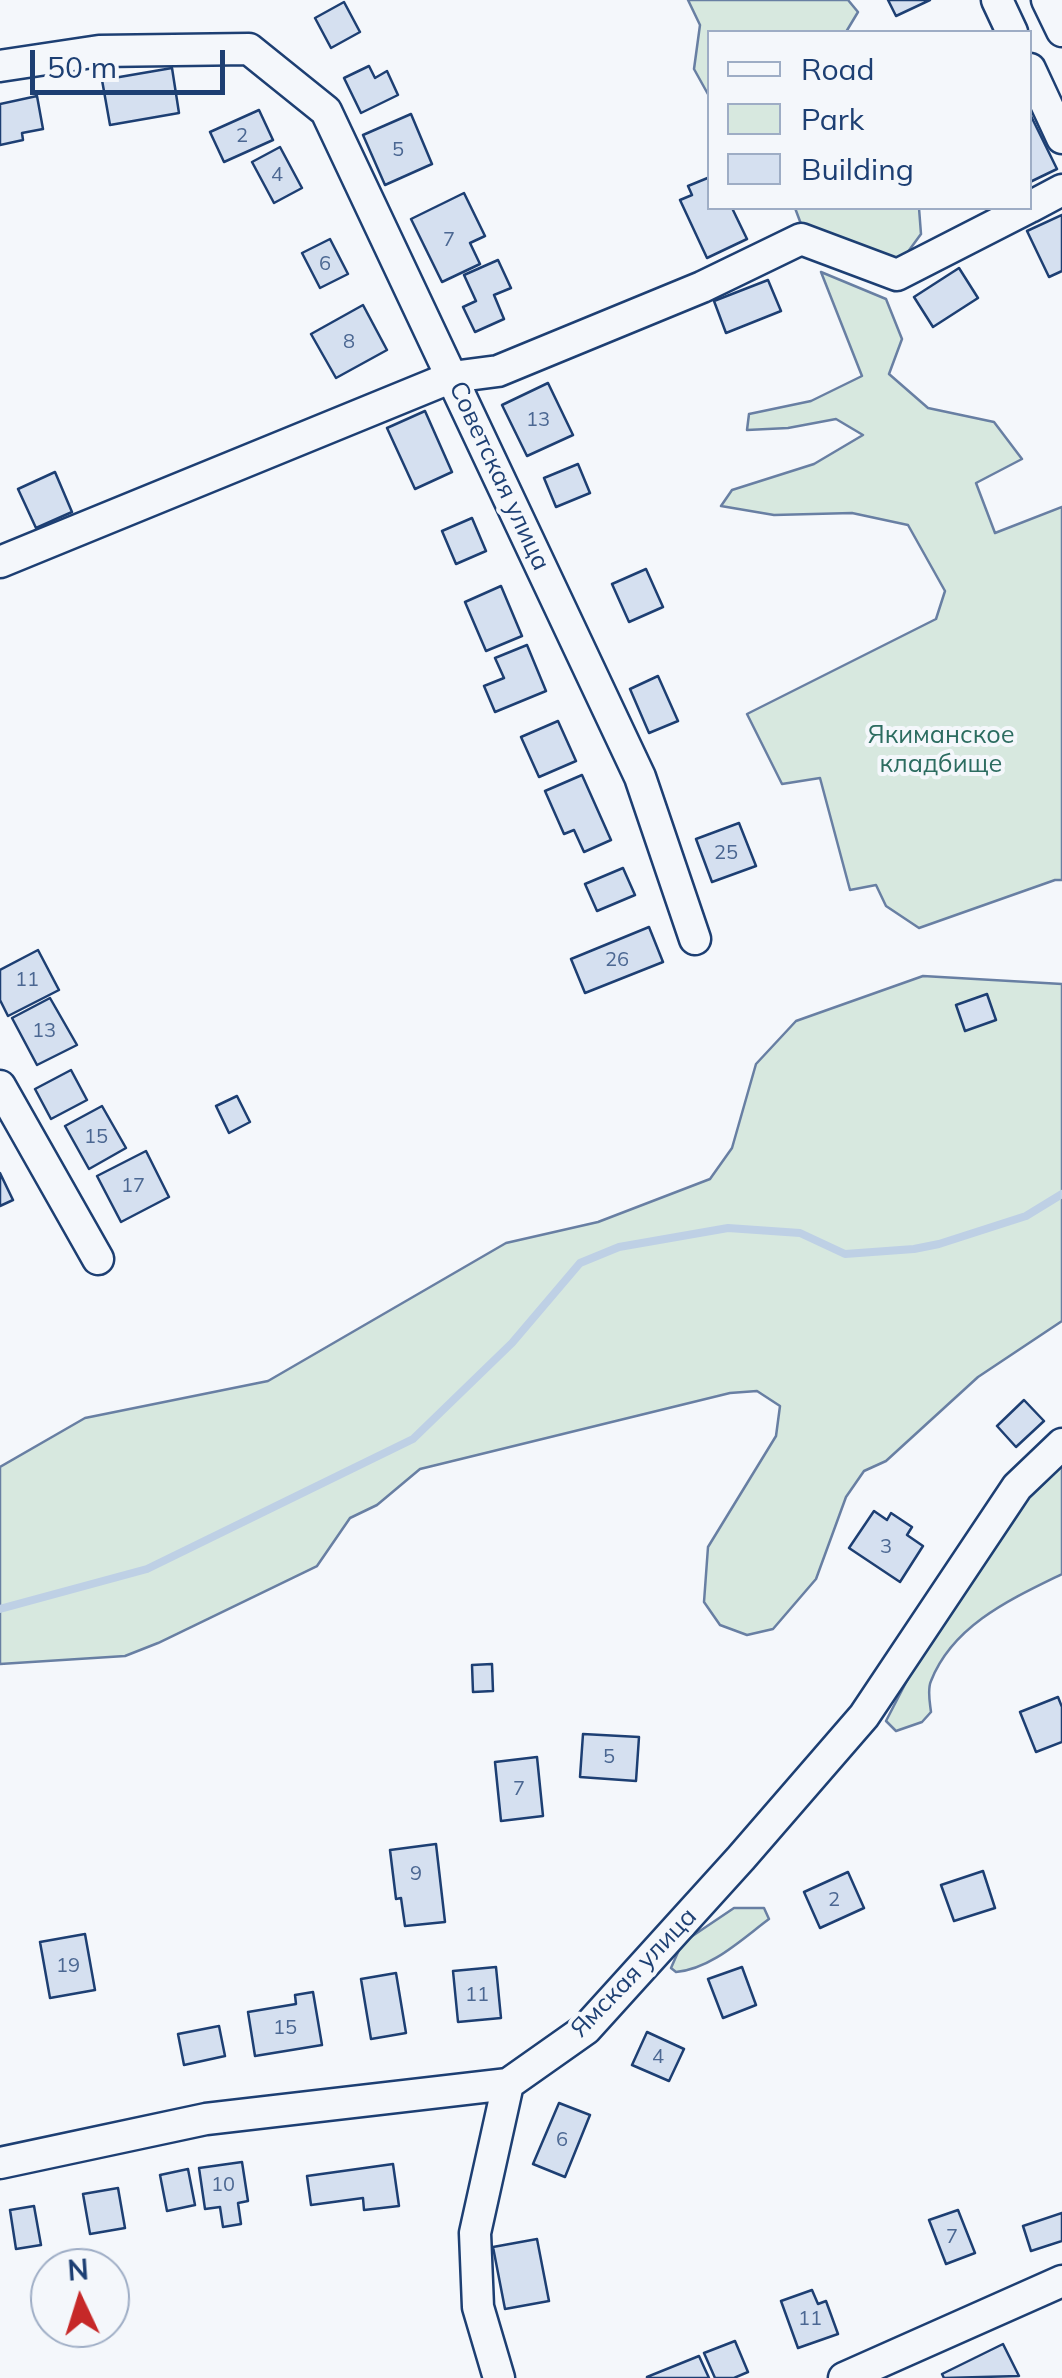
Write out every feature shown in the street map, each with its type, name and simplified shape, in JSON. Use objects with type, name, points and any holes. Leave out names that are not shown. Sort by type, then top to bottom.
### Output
[{"type":"street","points":[[997,0],[1011,30]]},
{"type":"street","points":[[1047,0],[1062,31]]},
{"type":"street","name":"Советская улица","points":[[0,66],[99,52],[249,49],[326,111],[640,777],[695,940]]},
{"type":"street","points":[[1032,73],[1062,138]]},
{"type":"street","points":[[1032,205],[1062,190]]},
{"type":"street","points":[[0,562],[452,377],[498,371],[702,287],[801,238],[898,275],[1023,210]]},
{"type":"street","points":[[0,1086],[98,1259]]},
{"type":"street","name":"Ямская улица","points":[[0,2162],[206,2119],[508,2084],[586,2029],[864,1716],[1017,1487],[1062,1444]]},
{"type":"street","points":[[499,2378],[478,2307],[475,2233],[508,2084]]},
{"type":"street","points":[[844,2378],[1062,2281]]},
{"type":"green space","points":[[688,0],[848,0],[858,12],[847,30],[707,30],[707,92],[694,69],[700,25]]},
{"type":"green space","points":[[796,210],[919,210],[921,234],[899,264],[801,224]]},
{"type":"green space","name":"Якиманское кладбище","points":[[821,272],[886,299],[902,339],[889,374],[928,408],[994,422],[1022,459],[976,483],[995,533],[1062,507],[1062,880],[919,928],[886,906],[876,885],[850,890],[820,778],[782,784],[747,714],[936,619],[945,591],[908,525],[852,513],[774,515],[721,506],[732,490],[814,464],[863,435],[836,419],[788,428],[747,430],[749,414],[811,401],[862,376]]},
{"type":"green space","points":[[923,976],[1062,984],[1062,1321],[978,1377],[886,1461],[864,1471],[846,1497],[816,1579],[773,1629],[747,1635],[720,1625],[704,1602],[708,1547],[776,1436],[780,1406],[757,1391],[730,1393],[420,1469],[377,1505],[350,1518],[317,1566],[158,1643],[125,1656],[0,1664],[0,1467],[85,1418],[268,1381],[506,1243],[598,1222],[710,1179],[732,1148],[756,1064],[796,1021]]},
{"type":"green space","points":[[1062,1466],[1062,1574],[1004,1604],[969,1629],[941,1661],[931,1681],[931,1712],[922,1722],[896,1731],[886,1721],[915,1665],[1025,1501]]},
{"type":"green space","points":[[734,1908],[764,1908],[769,1919],[714,1959],[689,1970],[676,1972],[671,1968],[682,1943]]},
{"type":"building","points":[[888,0],[930,0],[896,16]]},
{"type":"building","points":[[344,2],[360,32],[331,48],[315,18]]},
{"type":"building","points":[[369,66],[375,78],[387,71],[398,95],[361,113],[344,78]]},
{"type":"building","points":[[172,68],[179,113],[110,125],[102,80]]},
{"type":"building","points":[[37,96],[43,129],[22,133],[23,140],[0,145],[0,104]]},
{"type":"building","points":[[259,110],[273,140],[224,162],[210,132]]},
{"type":"building","points":[[411,114],[432,164],[385,185],[363,135]]},
{"type":"building","points":[[1032,118],[1057,169],[1032,181]]},
{"type":"building","points":[[280,147],[302,188],[274,203],[252,162]]},
{"type":"building","points":[[707,178],[707,210],[733,210],[747,239],[707,258],[680,200],[692,195],[688,186]]},
{"type":"building","points":[[464,193],[485,236],[470,243],[480,264],[442,282],[411,219]]},
{"type":"building","points":[[1062,215],[1062,271],[1049,277],[1027,231]]},
{"type":"building","points":[[330,239],[348,274],[320,288],[302,253]]},
{"type":"building","points":[[498,260],[511,288],[494,295],[504,319],[475,332],[463,307],[476,301],[464,275]]},
{"type":"building","points":[[959,268],[978,298],[933,327],[914,297]]},
{"type":"building","points":[[768,280],[781,311],[726,333],[714,301]]},
{"type":"building","points":[[363,305],[387,350],[336,378],[311,334]]},
{"type":"building","points":[[548,383],[573,435],[527,456],[502,405]]},
{"type":"building","points":[[425,411],[452,472],[415,489],[387,428]]},
{"type":"building","points":[[578,464],[590,493],[556,507],[544,478]]},
{"type":"building","points":[[55,472],[72,512],[36,528],[18,489]]},
{"type":"building","points":[[472,518],[486,551],[456,564],[442,531]]},
{"type":"building","points":[[646,569],[663,607],[629,622],[612,584]]},
{"type":"building","points":[[501,586],[522,636],[486,651],[465,602]]},
{"type":"building","points":[[527,645],[546,691],[495,712],[484,686],[504,678],[495,658]]},
{"type":"building","points":[[658,676],[678,721],[649,733],[630,689]]},
{"type":"building","points":[[558,721],[576,761],[539,777],[521,737]]},
{"type":"building","points":[[582,775],[611,840],[584,852],[574,830],[564,834],[545,791]]},
{"type":"building","points":[[739,823],[756,866],[712,882],[696,839]]},
{"type":"building","points":[[623,868],[635,895],[597,911],[585,884]]},
{"type":"building","points":[[649,927],[663,962],[585,993],[571,959]]},
{"type":"building","points":[[38,950],[59,990],[8,1016],[0,1000],[0,970]]},
{"type":"building","points":[[987,994],[996,1020],[965,1031],[956,1005]]},
{"type":"building","points":[[50,998],[77,1045],[37,1065],[12,1018]]},
{"type":"building","points":[[71,1070],[87,1100],[51,1119],[35,1089]]},
{"type":"building","points":[[237,1096],[250,1122],[229,1133],[216,1106]]},
{"type":"building","points":[[102,1106],[126,1148],[89,1169],[65,1126]]},
{"type":"building","points":[[146,1151],[169,1197],[121,1222],[97,1176]]},
{"type":"building","points":[[0,1173],[13,1200],[0,1206]]},
{"type":"building","points":[[1024,1400],[1044,1421],[1016,1447],[997,1426]]},
{"type":"building","points":[[874,1511],[887,1520],[891,1513],[912,1527],[907,1535],[923,1546],[900,1582],[849,1548]]},
{"type":"building","points":[[492,1664],[493,1691],[473,1692],[472,1665]]},
{"type":"building","points":[[1058,1697],[1062,1707],[1062,1742],[1036,1752],[1020,1712]]},
{"type":"building","points":[[583,1734],[639,1737],[636,1781],[580,1777]]},
{"type":"building","points":[[537,1757],[543,1816],[501,1821],[495,1762]]},
{"type":"building","points":[[436,1844],[445,1922],[405,1926],[401,1898],[396,1899],[390,1850]]},
{"type":"building","points":[[983,1871],[995,1908],[954,1921],[941,1885]]},
{"type":"building","points":[[848,1872],[864,1908],[820,1928],[804,1892]]},
{"type":"building","points":[[85,1934],[95,1990],[50,1998],[40,1942]]},
{"type":"building","points":[[496,1967],[501,2018],[458,2022],[453,1971]]},
{"type":"building","points":[[742,1967],[756,2005],[723,2018],[708,1979]]},
{"type":"building","points":[[396,1973],[406,2033],[371,2039],[361,1979]]},
{"type":"building","points":[[313,1992],[322,2045],[255,2056],[248,2012],[296,2004],[295,1995]]},
{"type":"building","points":[[219,2026],[225,2056],[184,2065],[178,2034]]},
{"type":"building","points":[[647,2032],[684,2049],[669,2081],[632,2065]]},
{"type":"building","points":[[559,2103],[590,2115],[565,2177],[533,2164]]},
{"type":"building","points":[[242,2162],[248,2201],[238,2203],[241,2224],[223,2227],[220,2207],[205,2209],[199,2168]]},
{"type":"building","points":[[393,2164],[399,2206],[364,2210],[363,2198],[311,2205],[307,2176]]},
{"type":"building","points":[[188,2169],[195,2205],[167,2211],[160,2175]]},
{"type":"building","points":[[118,2188],[125,2228],[90,2234],[83,2194]]},
{"type":"building","points":[[34,2206],[41,2245],[16,2249],[10,2210]]},
{"type":"building","points":[[958,2210],[975,2253],[946,2264],[929,2220]]},
{"type":"building","points":[[1062,2213],[1062,2241],[1031,2251],[1023,2226]]},
{"type":"building","points":[[537,2239],[549,2301],[505,2309],[493,2247]]},
{"type":"building","points":[[812,2290],[818,2304],[826,2301],[838,2334],[798,2348],[781,2301]]},
{"type":"building","points":[[735,2341],[748,2372],[734,2378],[715,2378],[704,2353]]},
{"type":"building","points":[[1003,2344],[1019,2376],[944,2378],[942,2374]]},
{"type":"building","points":[[699,2356],[709,2378],[647,2378],[647,2377]]},
{"type":"waterway","points":[[0,1609],[147,1569],[413,1439],[512,1343],[580,1263],[619,1247],[728,1228],[800,1233],[845,1254],[914,1249],[1026,1216],[1062,1194]]}]
